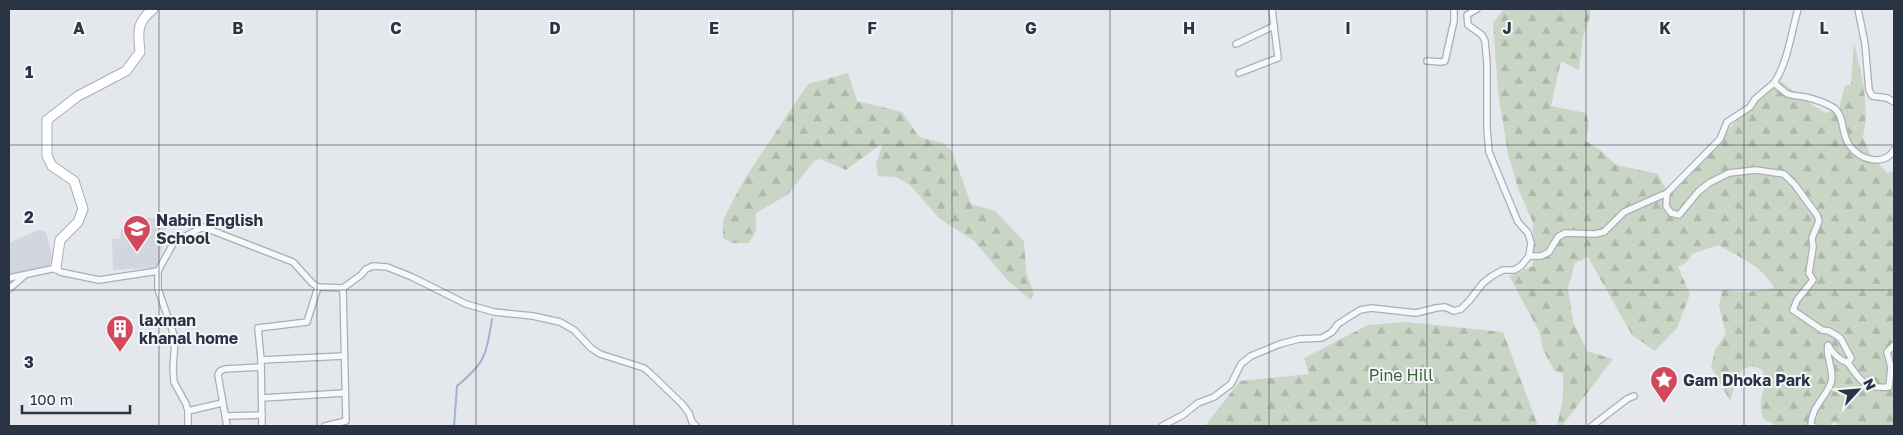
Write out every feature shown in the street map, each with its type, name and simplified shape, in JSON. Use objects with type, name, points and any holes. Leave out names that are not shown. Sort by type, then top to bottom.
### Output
[{"type":"street","points":[[56,268],[60,240],[78,222],[83,209],[74,181],[52,166],[47,156],[47,120],[78,96],[126,70],[140,52],[138,30],[145,15],[153,9]]},
{"type":"street","points":[[1239,73],[1278,58],[1272,9]]},
{"type":"street","points":[[1427,61],[1445,61],[1454,21],[1454,9]]},
{"type":"street","points":[[1162,426],[1183,415],[1198,403],[1214,397],[1231,384],[1241,364],[1251,356],[1299,338],[1322,338],[1332,332],[1338,324],[1360,310],[1371,308],[1416,313],[1445,307],[1454,311],[1461,309],[1469,302],[1483,283],[1503,270],[1514,270],[1521,266],[1529,256],[1531,243],[1528,232],[1518,222],[1489,152],[1485,41],[1482,35],[1468,25],[1466,20],[1467,15],[1477,9]]},
{"type":"street","points":[[1529,256],[1541,256],[1549,252],[1558,237],[1565,233],[1595,234],[1604,232],[1624,212],[1667,192],[1720,139],[1726,122],[1750,107],[1755,99],[1774,83],[1779,76],[1785,59],[1798,9]]},
{"type":"street","points":[[1858,9],[1865,44],[1869,90],[1872,96],[1887,98],[1894,102]]},
{"type":"street","points":[[1236,44],[1274,26]]},
{"type":"street","points":[[1774,83],[1788,94],[1818,102],[1837,111],[1844,138],[1850,148],[1866,159],[1882,160],[1893,153]]},
{"type":"street","points":[[1667,192],[1666,206],[1672,213],[1679,215],[1709,182],[1729,173],[1756,170],[1784,174],[1812,206],[1819,221],[1812,238],[1813,248],[1809,273],[1813,280],[1797,300],[1793,310],[1822,330],[1829,331],[1841,339],[1851,358],[1848,363]]},
{"type":"street","points":[[188,426],[188,411],[174,382],[175,338],[158,289],[158,271],[174,242],[203,227],[293,262],[318,287],[343,288],[366,269],[373,266],[387,267],[494,312],[533,316],[560,322],[574,330],[591,348],[600,354],[644,368],[682,404],[689,412],[692,422],[696,426]]},
{"type":"street","points":[[56,268],[60,272],[99,280],[158,271]]},
{"type":"street","points":[[9,278],[56,268]]},
{"type":"street","points":[[9,289],[25,275]]},
{"type":"street","points":[[262,426],[261,360],[258,328],[307,322],[318,287]]},
{"type":"street","points":[[325,426],[346,421],[343,288]]},
{"type":"street","points":[[1813,426],[1811,425],[1814,411],[1830,384],[1832,374],[1827,350],[1828,345],[1843,361],[1848,363],[1860,381],[1878,388],[1889,387],[1891,367],[1887,352],[1894,345]]},
{"type":"street","points":[[261,360],[344,356]]},
{"type":"street","points":[[227,426],[218,375],[225,369],[261,367]]},
{"type":"street","points":[[262,398],[345,393]]},
{"type":"street","points":[[1592,426],[1626,399],[1634,396]]},
{"type":"street","points":[[188,411],[222,403]]},
{"type":"street","points":[[225,416],[262,415]]},
{"type":"shaded area","name":"Nabin English School","points":[[130,218],[163,218],[166,230],[157,270],[149,268],[113,270],[112,239],[120,239],[121,229],[130,229]]},
{"type":"shaded area","points":[[38,230],[46,232],[54,263],[9,279],[9,243]]},
{"type":"green space","points":[[1504,9],[1590,9],[1590,17],[1583,37],[1579,70],[1561,61],[1551,106],[1586,113],[1589,124],[1586,141],[1600,150],[1616,165],[1658,174],[1667,192],[1714,147],[1738,119],[1753,109],[1761,96],[1782,82],[1812,105],[1826,113],[1839,109],[1845,85],[1851,85],[1854,42],[1864,87],[1866,117],[1863,137],[1870,154],[1887,173],[1894,171],[1894,199],[1892,202],[1894,206],[1894,426],[1840,426],[1834,422],[1830,426],[1774,426],[1773,423],[1764,420],[1761,410],[1762,396],[1767,382],[1761,369],[1752,366],[1743,369],[1736,381],[1730,401],[1711,367],[1715,350],[1726,334],[1719,306],[1722,290],[1746,292],[1774,288],[1757,267],[1718,245],[1692,254],[1687,262],[1678,267],[1690,294],[1677,328],[1655,351],[1632,335],[1588,257],[1575,263],[1568,288],[1573,321],[1587,351],[1613,359],[1562,426],[1557,426],[1563,399],[1563,374],[1554,370],[1543,350],[1540,333],[1509,276],[1533,266],[1533,223],[1518,188],[1508,154],[1498,92],[1493,23]]},
{"type":"green space","points":[[848,73],[857,101],[902,112],[919,137],[943,143],[952,151],[971,204],[995,211],[1024,241],[1026,272],[1034,294],[1031,300],[1008,281],[974,241],[939,218],[911,186],[896,177],[878,176],[876,164],[883,143],[846,170],[820,159],[814,161],[787,195],[756,213],[756,231],[749,243],[732,243],[723,238],[723,220],[745,178],[808,84]]},
{"type":"green space","name":"Pine Hill","points":[[1406,322],[1503,332],[1538,426],[1205,426],[1240,381],[1309,374],[1304,358],[1368,325]]},
{"type":"waterway","points":[[454,426],[457,386],[467,378],[483,357],[492,319]]},
{"type":"place","name":"Nabin English School","points":[[137,253]]},
{"type":"place","name":"laxman khanal home","points":[[120,353]]},
{"type":"place","name":"Gam Dhoka Park","points":[[1664,404]]}]
